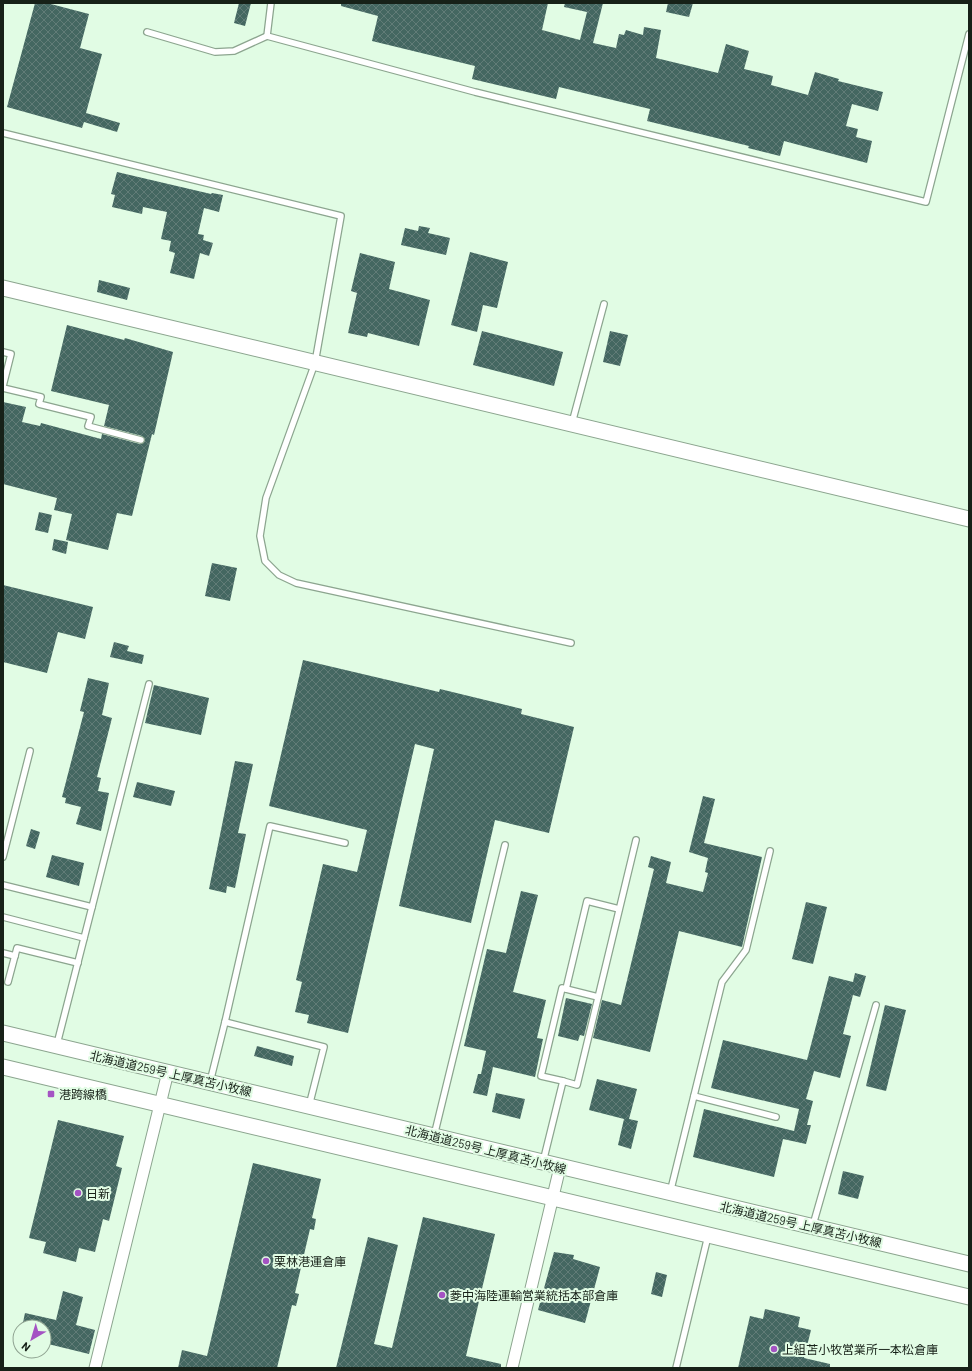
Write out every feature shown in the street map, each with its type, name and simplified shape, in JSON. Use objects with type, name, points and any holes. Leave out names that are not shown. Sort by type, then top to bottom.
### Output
[{"type":"main road","points":[[3,288],[969,519]]},
{"type":"main road","name":"北海道道259号 上厚真苫小牧線","points":[[3,1033],[969,1264]]},
{"type":"main road","points":[[3,1067],[969,1297]]},
{"type":"street","points":[[95,1368],[168,1072]]},
{"type":"street","points":[[512,1368],[560,1167]]},
{"type":"lane","points":[[266,36],[271,3]]},
{"type":"lane","points":[[147,32],[215,52],[234,51],[266,36],[474,92],[926,202],[969,34]]},
{"type":"lane","points":[[3,133],[341,216],[315,363],[266,498],[260,536],[265,561],[279,575],[296,583],[571,643]]},
{"type":"lane","points":[[572,424],[604,304]]},
{"type":"lane","points":[[3,352],[11,354],[3,387],[41,397],[39,404],[91,417],[88,426],[141,440]]},
{"type":"lane","points":[[57,1046],[149,684]]},
{"type":"lane","points":[[3,857],[30,750]]},
{"type":"lane","points":[[210,1082],[270,826],[345,843]]},
{"type":"lane","points":[[598,997],[562,988],[541,1076],[577,1085],[636,840]]},
{"type":"lane","points":[[434,1136],[505,845]]},
{"type":"lane","points":[[670,1193],[722,982],[746,950],[770,850]]},
{"type":"lane","points":[[3,885],[92,908]]},
{"type":"lane","points":[[566,989],[587,901],[619,909]]},
{"type":"lane","points":[[3,917],[84,938]]},
{"type":"lane","points":[[8,982],[17,948],[78,963]]},
{"type":"lane","points":[[3,952],[15,956]]},
{"type":"lane","points":[[812,1227],[876,1005]]},
{"type":"lane","points":[[225,1022],[324,1047],[309,1106]]},
{"type":"lane","points":[[543,1162],[563,1081]]},
{"type":"lane","points":[[694,1096],[776,1117]]},
{"type":"lane","points":[[676,1368],[708,1236]]},
{"type":"building","points":[[35,3],[47,3],[89,14],[80,48],[102,54],[86,113],[120,123],[117,132],[84,122],[82,128],[7,107]]},
{"type":"building","points":[[239,3],[251,3],[245,26],[234,23]]},
{"type":"building","points":[[341,3],[548,3],[542,30],[580,40],[587,12],[564,7],[565,3],[603,3],[593,43],[616,48],[619,34],[624,35],[626,30],[643,35],[644,27],[661,30],[656,58],[718,73],[726,44],[749,51],[744,69],[773,76],[771,85],[808,95],[815,72],[839,79],[838,81],[883,92],[878,111],[852,104],[846,126],[858,129],[856,137],[872,141],[867,163],[784,141],[780,156],[748,148],[749,146],[647,121],[650,109],[559,87],[556,99],[472,79],[475,66],[372,41],[378,16],[341,6]]},
{"type":"building","points":[[668,3],[693,3],[689,17],[666,12]]},
{"type":"building","points":[[117,172],[211,194],[223,195],[219,212],[204,208],[198,234],[204,235],[203,240],[213,243],[209,256],[200,253],[194,279],[170,273],[175,253],[169,251],[171,241],[161,239],[167,212],[143,207],[142,214],[112,207],[115,195],[111,194]]},
{"type":"building","points":[[419,226],[430,228],[428,233],[450,238],[446,255],[401,245],[405,228],[418,231]]},
{"type":"building","points":[[470,252],[508,262],[497,308],[483,305],[477,332],[451,325]]},
{"type":"building","points":[[360,253],[395,262],[389,289],[430,300],[419,346],[368,333],[367,337],[348,333],[357,293],[351,291]]},
{"type":"building","points":[[99,280],[130,288],[127,300],[97,292]]},
{"type":"building","points":[[67,325],[124,340],[125,338],[173,352],[154,435],[152,434],[132,516],[117,513],[108,550],[66,540],[72,514],[54,510],[57,498],[3,484],[3,402],[26,407],[22,422],[40,426],[41,423],[101,439],[102,434],[140,444],[145,441],[142,436],[104,426],[109,405],[51,391]]},
{"type":"building","points":[[482,331],[563,352],[554,386],[473,365]]},
{"type":"building","points":[[610,331],[628,335],[620,366],[603,362]]},
{"type":"building","points":[[39,512],[52,515],[48,533],[35,530]]},
{"type":"building","points":[[54,539],[68,542],[66,554],[52,550]]},
{"type":"building","points":[[212,563],[237,568],[230,601],[205,596]]},
{"type":"building","points":[[3,585],[93,607],[85,639],[58,632],[47,673],[3,662]]},
{"type":"building","points":[[114,642],[129,646],[127,651],[144,655],[142,664],[110,657]]},
{"type":"building","points":[[303,660],[439,692],[440,689],[522,709],[521,714],[574,727],[549,833],[495,820],[471,923],[399,906],[434,749],[415,744],[348,1033],[307,1023],[309,1015],[295,1012],[302,982],[296,980],[323,864],[357,872],[367,830],[269,806]]},
{"type":"building","points":[[88,678],[109,683],[102,715],[112,718],[97,777],[101,778],[98,791],[109,793],[101,831],[76,824],[81,807],[65,803],[66,798],[62,797],[84,712],[80,711]]},
{"type":"building","points":[[154,685],[209,698],[201,735],[145,723]]},
{"type":"building","points":[[235,761],[253,764],[238,833],[246,834],[235,888],[227,886],[226,893],[209,889]]},
{"type":"building","points":[[137,782],[175,791],[171,806],[133,797]]},
{"type":"building","points":[[703,796],[715,799],[704,843],[762,857],[742,947],[679,931],[650,1052],[593,1038],[602,1000],[621,1005],[654,869],[648,867],[651,856],[671,862],[666,883],[703,892],[708,873],[705,872],[708,858],[689,852]]},
{"type":"building","points":[[31,829],[40,832],[35,849],[26,846]]},
{"type":"building","points":[[52,855],[84,863],[79,886],[46,877]]},
{"type":"building","points":[[521,891],[538,895],[513,992],[546,1000],[537,1038],[543,1039],[535,1077],[493,1067],[487,1096],[473,1093],[478,1074],[481,1074],[486,1051],[464,1046],[487,949],[506,953]]},
{"type":"building","points":[[806,902],[827,907],[813,964],[792,959]]},
{"type":"building","points":[[855,973],[866,976],[860,997],[853,995],[843,1034],[851,1036],[840,1078],[814,1071],[806,1099],[813,1101],[807,1125],[811,1125],[806,1144],[783,1139],[774,1177],[693,1157],[704,1109],[794,1131],[799,1109],[711,1088],[723,1040],[807,1060],[829,976],[853,982]]},
{"type":"building","points":[[566,998],[592,1004],[584,1036],[580,1035],[578,1041],[558,1036]]},
{"type":"building","points":[[885,1005],[906,1010],[886,1091],[866,1086]]},
{"type":"building","points":[[257,1046],[294,1056],[292,1066],[254,1056]]},
{"type":"building","points":[[597,1079],[637,1089],[629,1119],[638,1121],[631,1149],[618,1145],[624,1119],[589,1110]]},
{"type":"building","points":[[496,1093],[525,1099],[520,1119],[492,1112]]},
{"type":"building","name":"日新","points":[[58,1120],[124,1136],[116,1166],[122,1168],[109,1221],[103,1219],[95,1252],[79,1248],[76,1262],[43,1253],[46,1242],[29,1238]]},
{"type":"building","name":"栗林港運倉庫","points":[[253,1163],[321,1179],[312,1218],[316,1219],[314,1230],[310,1229],[295,1293],[299,1294],[296,1306],[292,1305],[277,1368],[178,1368],[182,1350],[207,1356]]},
{"type":"building","points":[[843,1171],[864,1176],[858,1199],[838,1194]]},
{"type":"building","name":"菱中海陸運輸営業統括本部倉庫","points":[[423,1217],[495,1234],[466,1356],[501,1364],[501,1368],[336,1368],[368,1237],[398,1245],[374,1344],[392,1348]]},
{"type":"building","points":[[554,1252],[574,1255],[573,1259],[600,1267],[585,1323],[538,1310]]},
{"type":"building","points":[[656,1272],[667,1275],[662,1297],[651,1294]]},
{"type":"building","points":[[63,1291],[83,1297],[76,1325],[95,1330],[89,1354],[52,1345],[52,1319],[56,1320]]},
{"type":"building","name":"上組苫小牧営業所一本松倉庫","points":[[765,1309],[800,1317],[798,1327],[811,1330],[804,1358],[830,1364],[830,1368],[738,1368],[750,1316],[763,1319]]},
{"type":"building","points":[[25,1313],[52,1319],[24,1319]]},
{"type":"place","name":"港跨線橋","points":[[51,1094]]},
{"type":"place","name":"日新","points":[[78,1193]]},
{"type":"place","name":"栗林港運倉庫","points":[[266,1261]]},
{"type":"place","name":"菱中海陸運輸営業統括本部倉庫","points":[[442,1295]]},
{"type":"place","name":"上組苫小牧営業所一本松倉庫","points":[[774,1349]]}]
